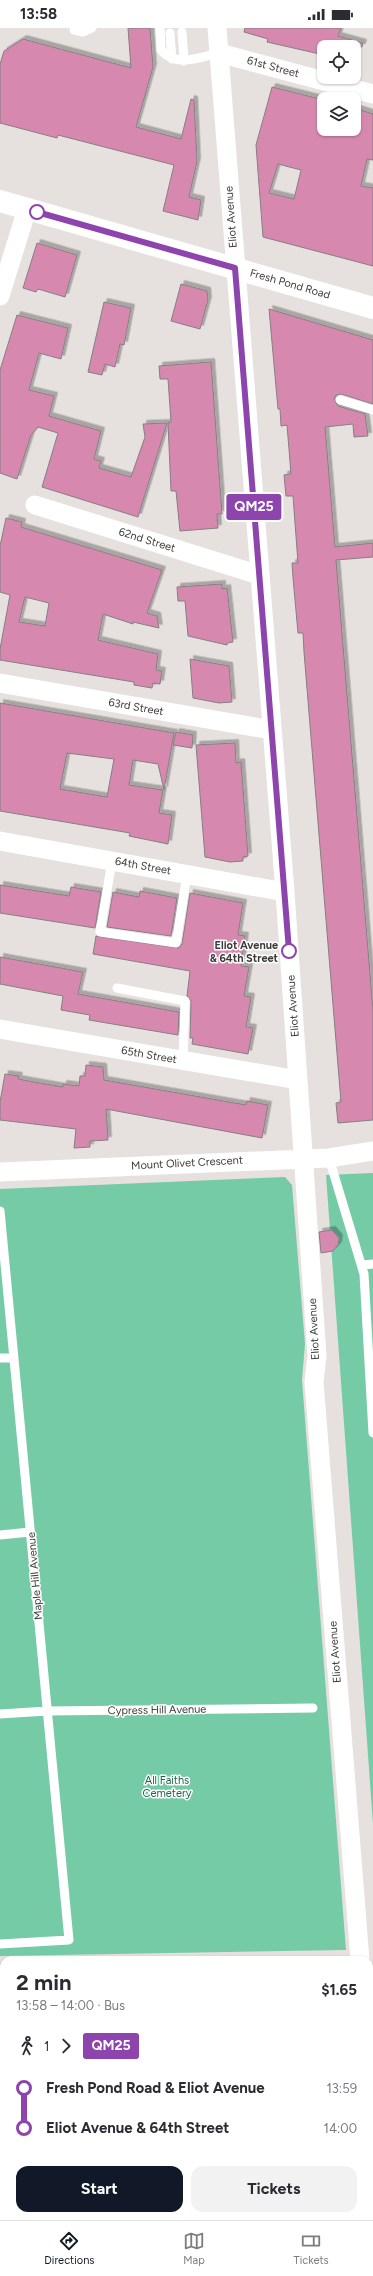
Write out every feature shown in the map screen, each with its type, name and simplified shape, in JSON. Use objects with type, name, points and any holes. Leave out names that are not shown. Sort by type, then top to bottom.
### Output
[{"type":"main road","name":"Fresh Pond Road","points":[[0,201],[373,308]]},
{"type":"street","name":"Eliot Avenue","points":[[217,28],[305,1158],[303,1171],[317,1356],[314,1382],[360,1956]]},
{"type":"street","name":"61st Street","points":[[219,53],[373,94]]},
{"type":"street","points":[[0,296],[27,209]]},
{"type":"street","name":"62nd Street","points":[[35,505],[259,575]]},
{"type":"street","name":"63rd Street","points":[[0,683],[272,730]]},
{"type":"street","name":"64th Street","points":[[0,841],[285,892]]},
{"type":"street","name":"65th Street","points":[[0,1029],[298,1080]]},
{"type":"street","name":"Mount Olivet Crescent","points":[[0,1172],[329,1158],[373,1151]]},
{"type":"lane","points":[[74,30],[83,32],[92,28]]},
{"type":"lane","points":[[160,28],[162,50],[172,59],[184,61],[219,53]]},
{"type":"lane","points":[[182,32],[184,61]]},
{"type":"lane","points":[[170,33],[172,59]]},
{"type":"lane","points":[[340,400],[373,410]]},
{"type":"lane","points":[[112,861],[100,932],[176,943],[187,874]]},
{"type":"lane","points":[[117,988],[185,1001],[183,1061]]},
{"type":"lane","points":[[329,1158],[362,1265],[373,1433]]},
{"type":"lane","name":"Maple Hill Avenue","points":[[0,1211],[69,1940],[0,1944]]},
{"type":"lane","points":[[362,1265],[373,1264]]},
{"type":"lane","points":[[0,1358],[14,1358]]},
{"type":"lane","points":[[0,1535],[30,1532]]},
{"type":"lane","name":"Cypress Hill Avenue","points":[[0,1714],[47,1711],[313,1708]]},
{"type":"green space","points":[[373,1173],[373,1824],[326,1175]]},
{"type":"green space","name":"All Faiths Cemetery","points":[[285,1177],[292,1185],[305,1344],[302,1380],[346,1950],[0,1956],[0,1189]]},
{"type":"building","points":[[128,28],[150,28],[153,67],[136,127],[181,139],[191,99],[194,100],[197,161],[189,197],[201,200],[198,220],[163,211],[174,165],[58,135],[57,138],[0,123],[0,64],[4,51],[23,39],[131,68]]},
{"type":"building","points":[[245,28],[341,28],[338,36],[352,40],[317,40],[317,53],[267,42],[268,39],[244,32]]},
{"type":"building","points":[[272,87],[317,98],[317,136],[361,136],[361,110],[373,114],[373,160],[367,159],[361,186],[373,188],[373,266],[263,237],[256,145]],"holes":[[[278,164],[301,170],[294,199],[269,193]]]},
{"type":"building","points":[[37,243],[77,255],[65,297],[38,289],[36,292],[23,288]]},
{"type":"building","points":[[181,284],[207,291],[208,300],[200,329],[171,321]]},
{"type":"building","points":[[104,302],[131,308],[124,345],[120,344],[115,367],[105,364],[102,375],[88,372]]},
{"type":"building","points":[[269,309],[373,340],[373,404],[341,394],[336,395],[334,399],[338,406],[365,414],[368,436],[354,437],[353,424],[325,427],[335,547],[373,543],[373,557],[336,560],[373,1011],[373,1120],[338,1123],[336,1103],[341,1102],[303,633],[298,633],[293,578],[292,563],[298,563],[293,496],[286,496],[284,475],[291,474],[287,425],[281,426],[280,409],[278,409]]},
{"type":"building","points":[[17,315],[68,328],[61,359],[39,353],[29,390],[54,396],[49,416],[101,431],[94,459],[101,461],[99,468],[131,477],[145,437],[143,424],[167,423],[138,517],[42,487],[58,433],[38,427],[31,435],[17,479],[0,473],[0,370]]},
{"type":"building","points":[[211,362],[222,514],[217,514],[218,528],[180,531],[176,491],[171,491],[168,423],[171,422],[168,379],[160,379],[159,366]]},
{"type":"building","points":[[6,518],[22,522],[21,527],[162,570],[147,613],[157,616],[159,628],[133,622],[133,624],[103,614],[98,640],[158,654],[156,670],[162,671],[160,684],[153,683],[152,688],[134,685],[134,682],[0,660],[0,649],[10,595],[0,592],[0,546]],"holes":[[[25,597],[49,603],[45,626],[19,622]]]},
{"type":"building","points":[[222,584],[222,589],[227,588],[233,642],[227,643],[227,645],[188,636],[185,601],[178,601],[177,587]]},
{"type":"building","points":[[190,659],[229,666],[232,702],[219,703],[193,698]]},
{"type":"building","points":[[0,703],[174,733],[164,790],[158,764],[133,760],[129,785],[163,790],[159,813],[172,815],[168,844],[129,836],[130,833],[0,811]],"holes":[[[67,753],[114,759],[107,797],[60,789]]]},
{"type":"building","points":[[176,732],[193,735],[192,748],[173,745]]},
{"type":"building","points":[[235,743],[236,763],[241,762],[248,856],[243,857],[243,861],[230,862],[205,857],[196,745]]},
{"type":"building","points":[[0,885],[69,896],[71,887],[101,892],[95,928],[0,913]]},
{"type":"building","points":[[140,891],[177,898],[171,936],[107,927],[113,892],[139,897]]},
{"type":"building","points":[[190,893],[243,903],[238,935],[245,936],[241,966],[249,967],[244,996],[251,997],[246,1027],[253,1028],[248,1054],[192,1044],[193,1038],[190,1038],[191,1001],[187,996],[190,971],[93,954],[96,936],[179,948],[182,944]]},
{"type":"building","points":[[0,957],[83,972],[78,994],[179,1012],[178,1035],[89,1020],[90,1015],[61,1010],[63,996],[0,984]]},
{"type":"building","points":[[86,1065],[103,1067],[104,1080],[246,1105],[247,1101],[268,1105],[262,1138],[106,1109],[108,1140],[90,1141],[90,1147],[74,1148],[76,1129],[0,1120],[0,1102],[5,1074],[19,1076],[18,1079],[63,1087],[63,1084],[79,1086],[80,1076],[85,1076]]},
{"type":"building","points":[[332,1230],[339,1238],[338,1245],[333,1251],[321,1253],[319,1232]]},
{"type":"bus line","name":"QM25","points":[[37,212],[235,268],[289,951]]},
{"type":"place","name":"Eliot Avenue & 64th Street","points":[[289,951]]}]
